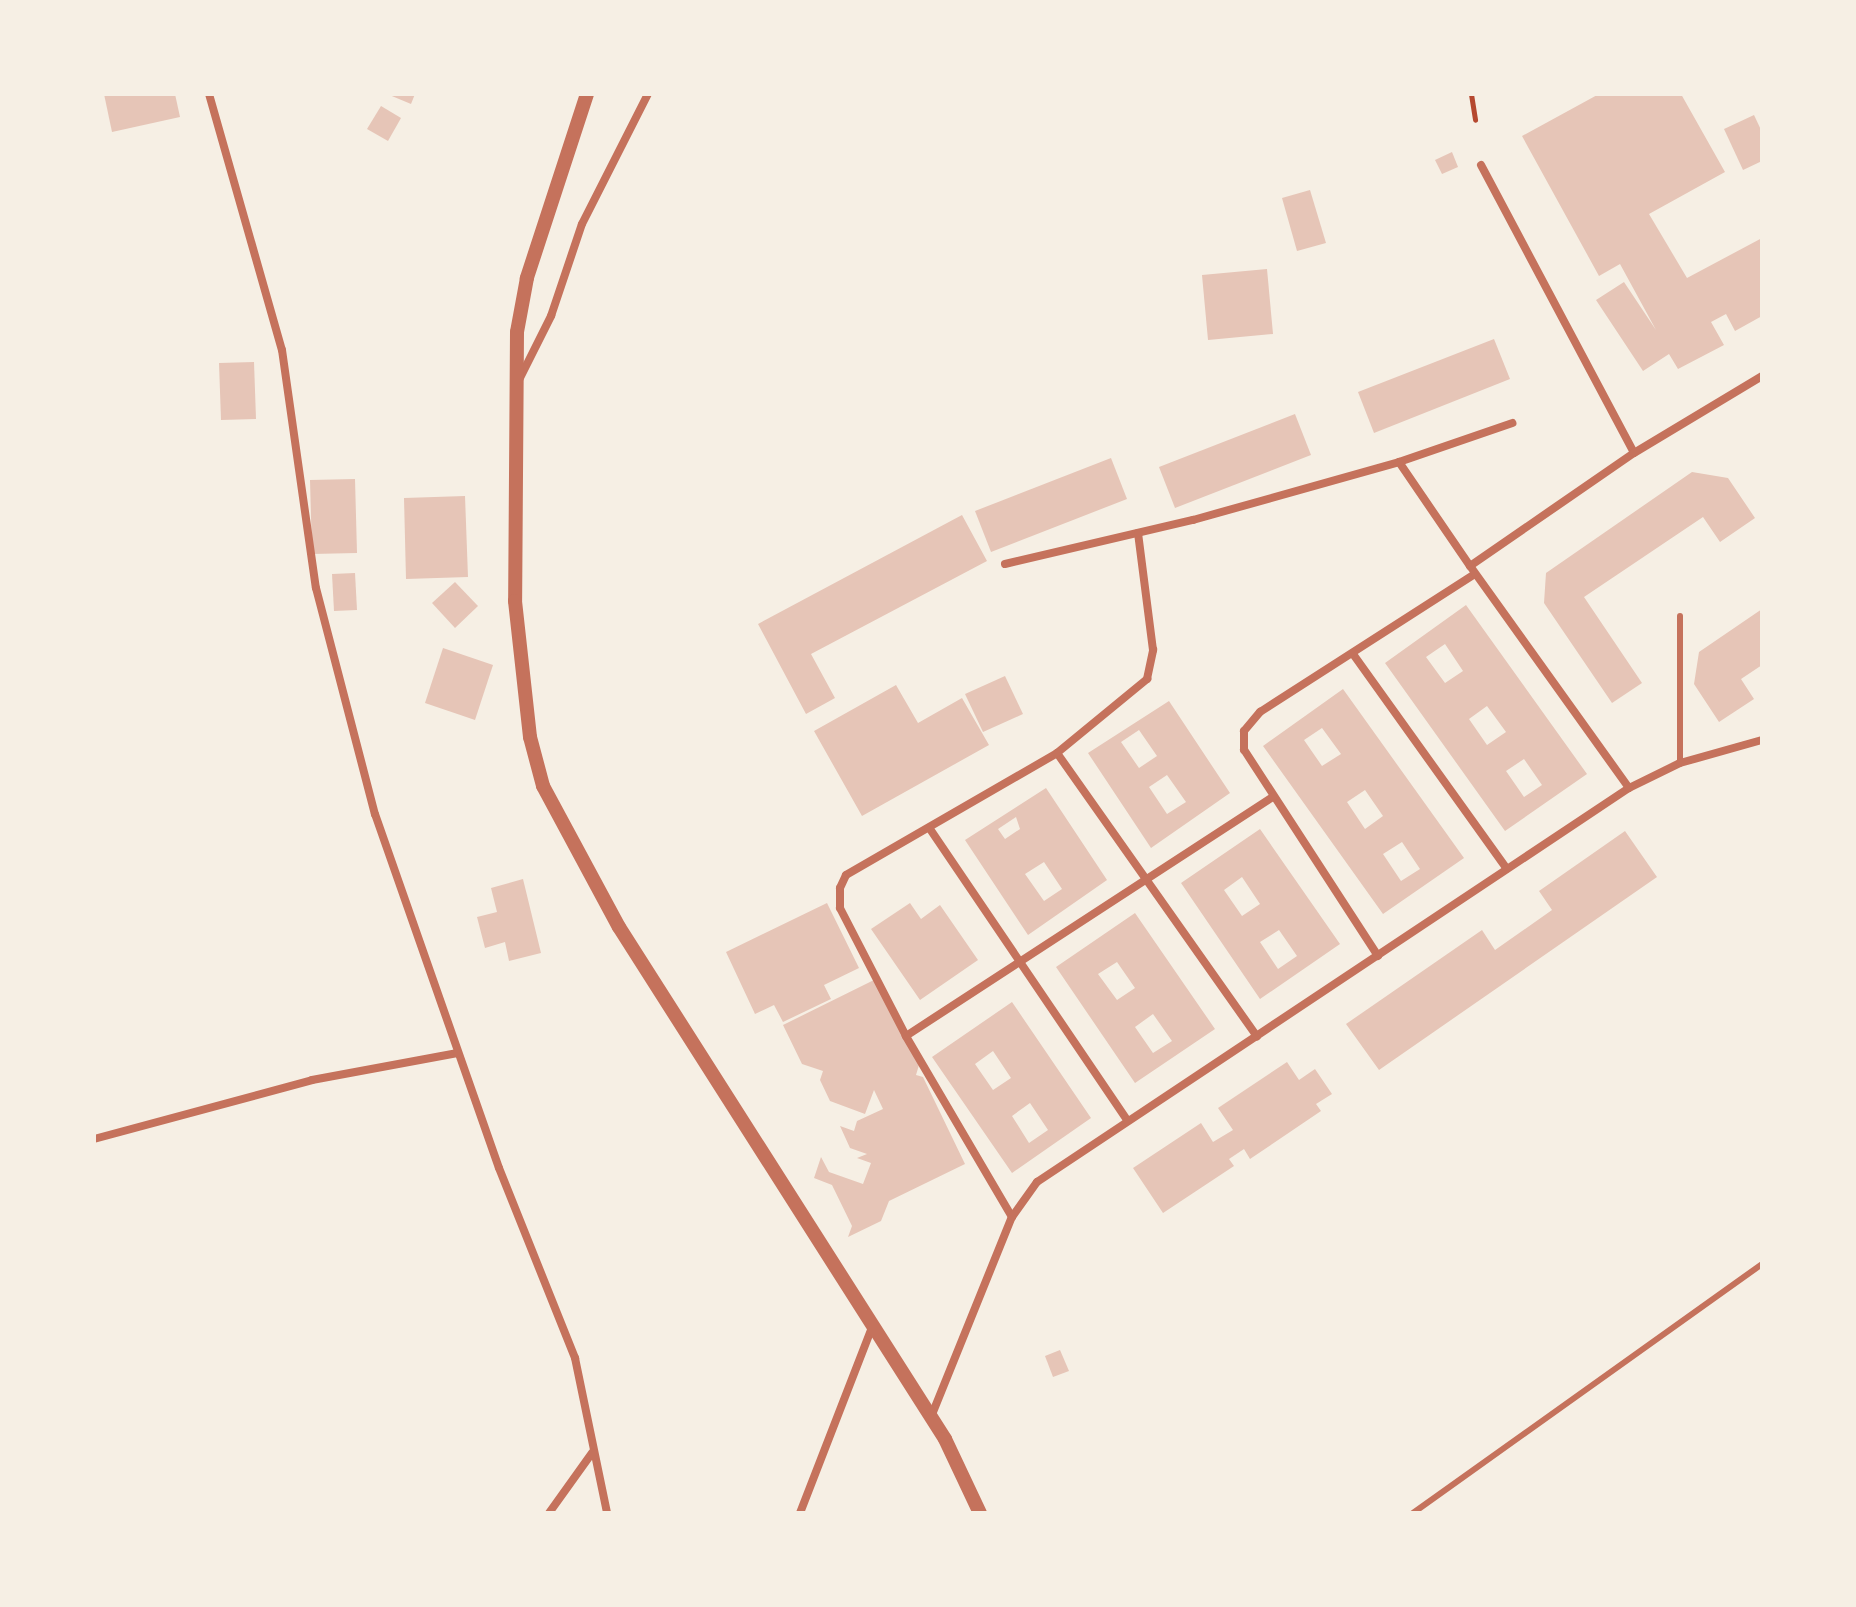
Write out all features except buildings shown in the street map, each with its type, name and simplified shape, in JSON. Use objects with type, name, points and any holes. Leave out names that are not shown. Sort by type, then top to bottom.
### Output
[{"type":"street","points":[[209,94],[282,350],[316,588],[379,827],[458,1053],[575,1358],[592,1453],[607,1513]]},
{"type":"street","points":[[587,94],[527,278],[513,392],[520,678],[543,786],[619,927],[931,1418],[980,1513]]},
{"type":"street","points":[[513,392],[551,316],[582,224],[648,94]]},
{"type":"street","points":[[1481,165],[1634,453]]},
{"type":"street","points":[[1378,956],[1244,750],[1249,721],[1353,654],[1634,453],[1762,376]]},
{"type":"street","points":[[1005,564],[1138,533],[1399,462],[1512,423]]},
{"type":"street","points":[[1399,462],[1472,570],[1629,788]]},
{"type":"street","points":[[1012,1217],[906,1036],[839,898],[846,875],[1057,753],[1131,695],[1151,672],[1153,650],[1138,533]]},
{"type":"street","points":[[1353,654],[1507,869]]},
{"type":"street","points":[[931,1418],[1012,1217],[1037,1182],[1126,1119],[1257,1037],[1629,788],[1680,763],[1762,740]]},
{"type":"street","points":[[1057,753],[1257,1037]]},
{"type":"street","points":[[906,1036],[1021,964],[1273,797]]},
{"type":"street","points":[[930,829],[1126,1119]]},
{"type":"street","points":[[94,1139],[312,1080],[458,1053]]},
{"type":"street","points":[[800,1513],[873,1325]]},
{"type":"street","points":[[549,1513],[592,1453]]},
{"type":"lane","points":[[1680,616],[1680,763]]},
{"type":"lane","points":[[1413,1513],[1762,1264]]},
{"type":"path","points":[[1471,94],[1475,120]]}]
